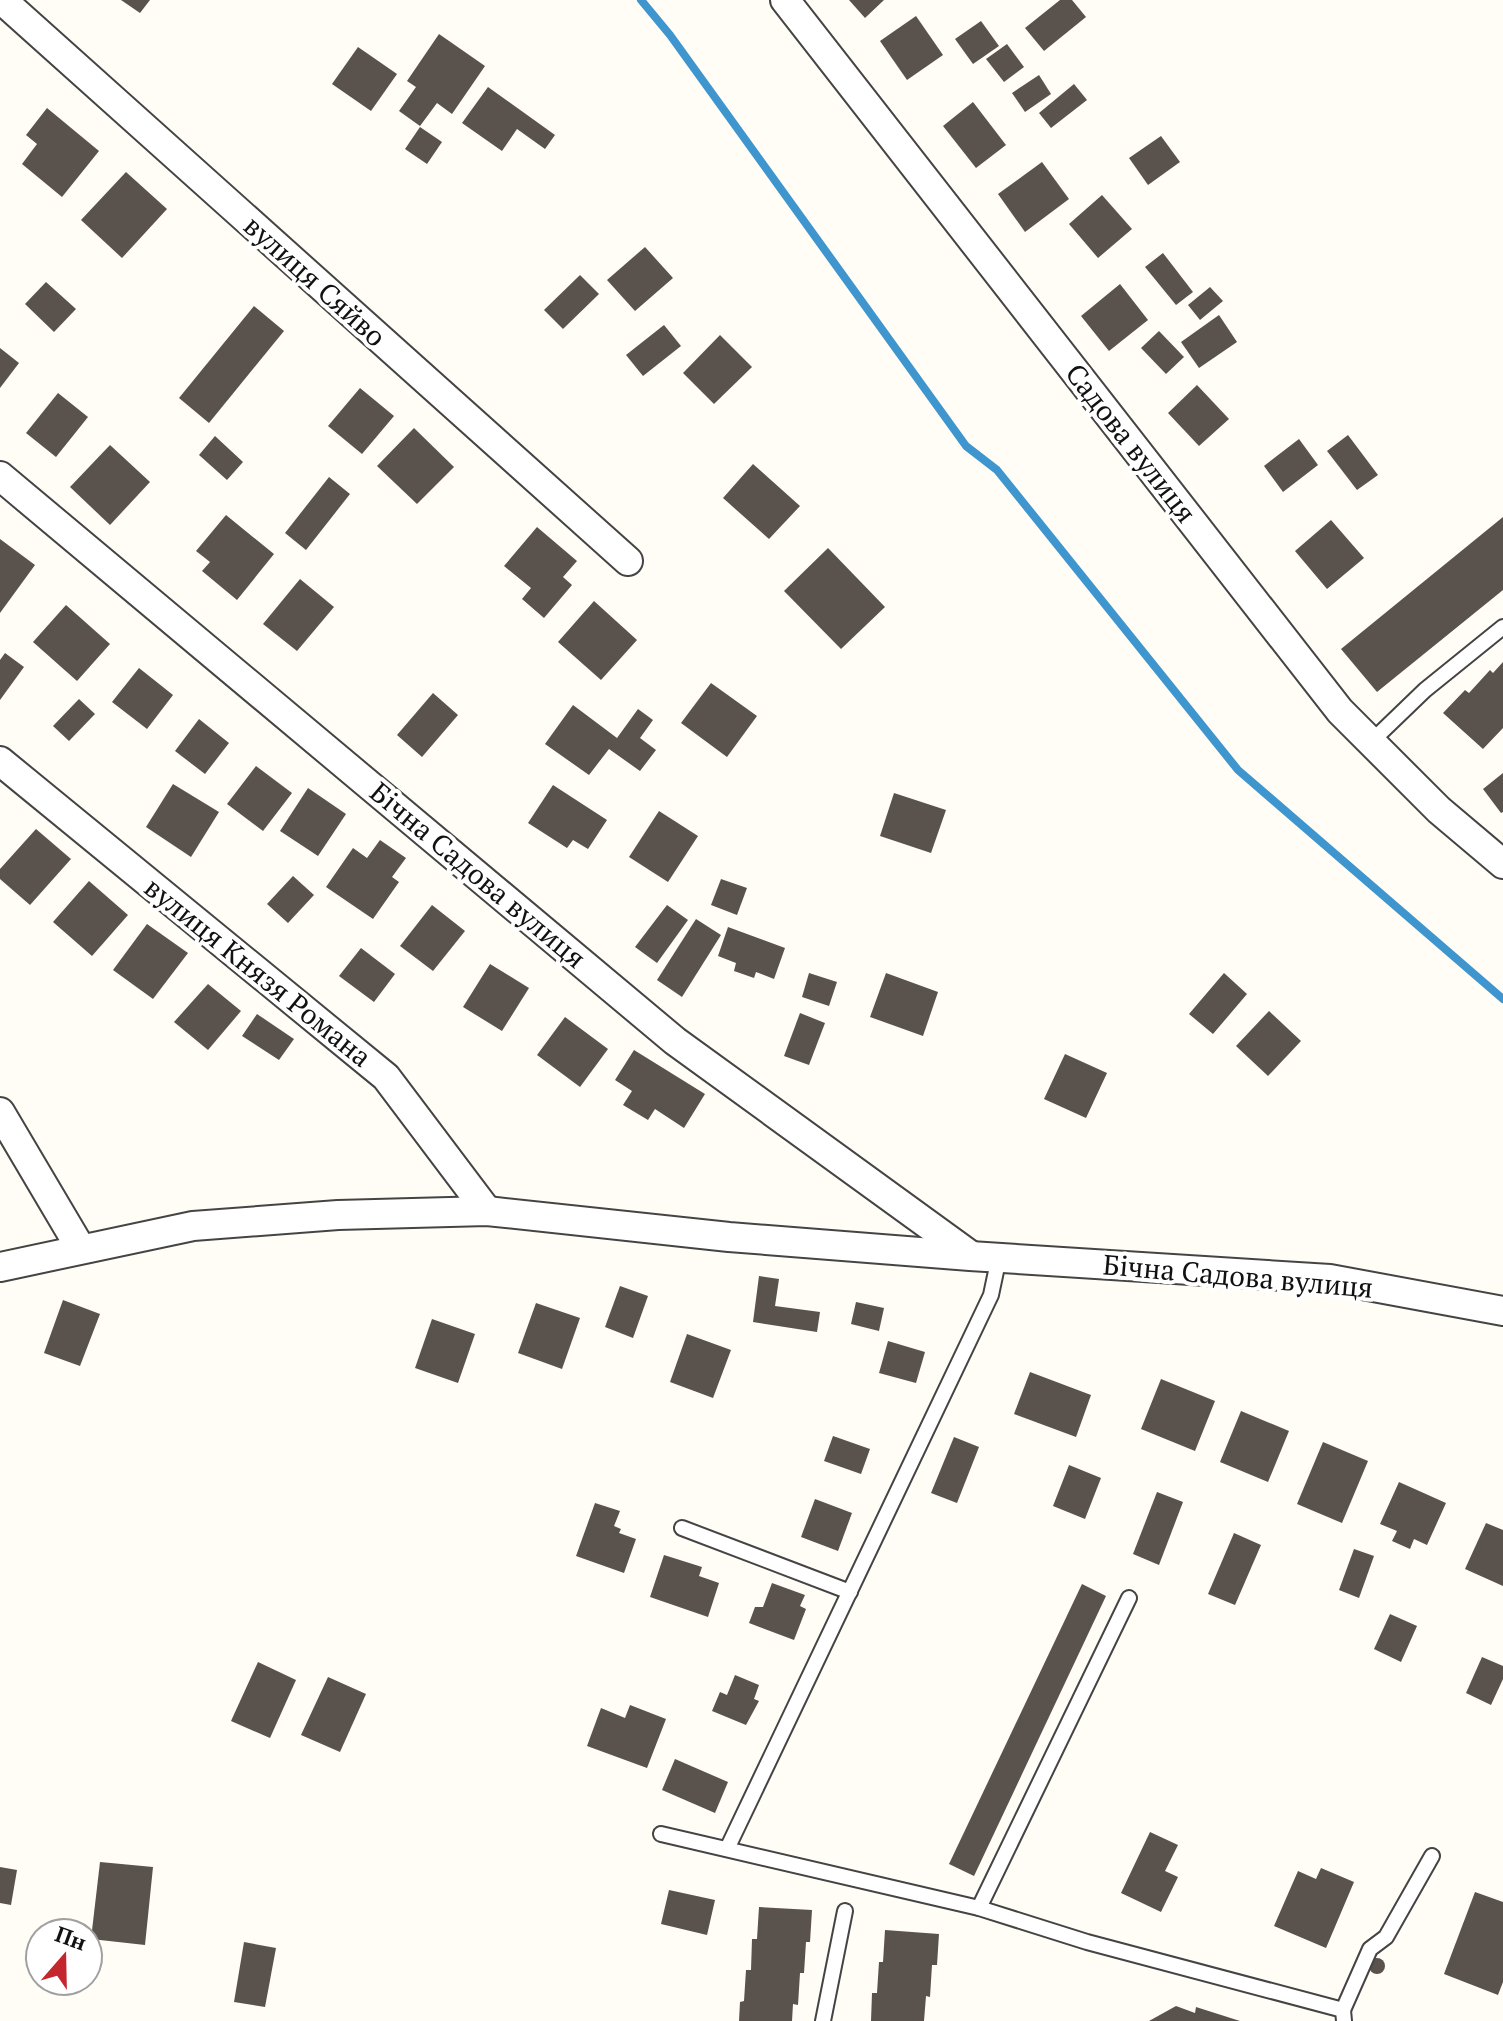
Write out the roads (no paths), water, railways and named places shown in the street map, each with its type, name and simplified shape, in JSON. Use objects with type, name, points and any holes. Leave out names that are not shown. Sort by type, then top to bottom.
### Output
[{"type":"street","name":"вулиця Сяйво","points":[[2,0],[628,561]]},
{"type":"street","name":"Садова вулиця","points":[[785,0],[1340,711],[1439,810],[1503,864]]},
{"type":"street","name":"Бічна Садова вулиця","points":[[0,476],[675,1041],[970,1256]]},
{"type":"street","name":"вулиця Князя Романа","points":[[0,761],[386,1077],[487,1211]]},
{"type":"street","points":[[0,1112],[81,1249]]},
{"type":"street","name":"Бічна Садова вулиця","points":[[0,1267],[193,1226],[338,1215],[487,1211],[729,1237],[1330,1279],[1503,1311]]},
{"type":"lane","points":[[1371,742],[1425,690],[1503,627]]},
{"type":"lane","points":[[727,1849],[991,1295],[999,1257]]},
{"type":"lane","points":[[682,1528],[850,1592]]},
{"type":"lane","points":[[979,1908],[1129,1598]]},
{"type":"lane","points":[[661,1834],[979,1908],[1344,2016],[1370,1949],[1386,1937],[1432,1856]]},
{"type":"lane","points":[[823,2021],[845,1911]]},
{"type":"waterway","points":[[641,0],[670,35],[966,446],[997,470],[1238,770],[1503,999]]}]
